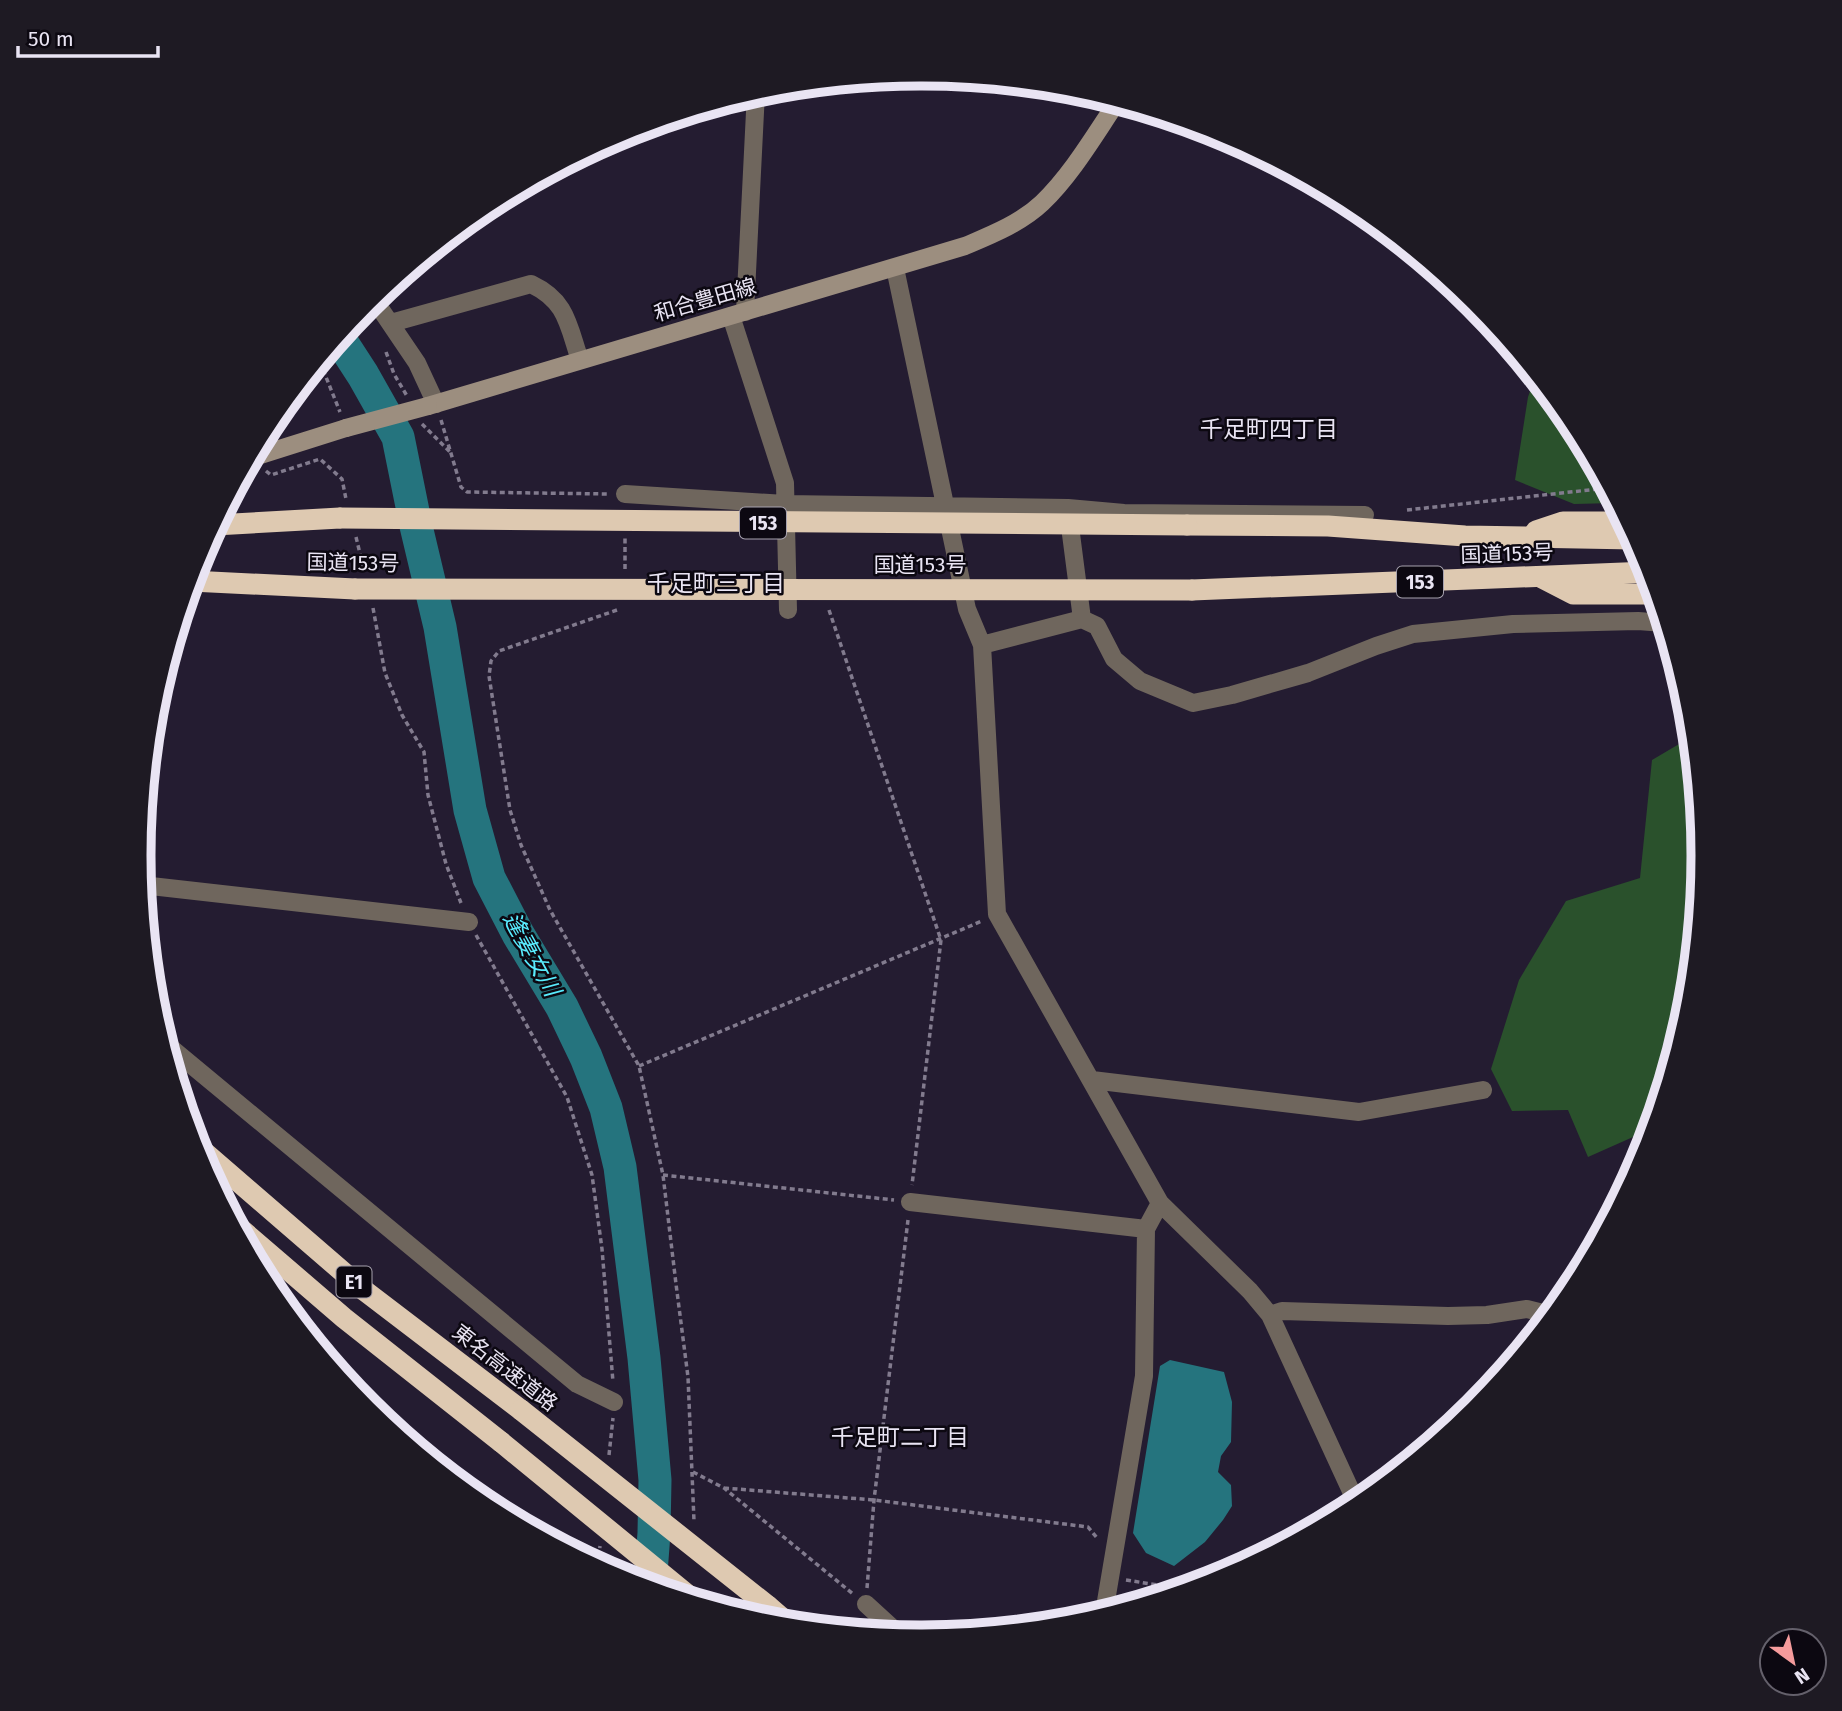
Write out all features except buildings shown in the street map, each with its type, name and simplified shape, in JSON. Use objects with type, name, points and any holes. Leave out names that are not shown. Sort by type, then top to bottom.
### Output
[{"type":"highway","name":"国道153号","points":[[227,524],[348,519],[1328,526],[1465,536],[1622,539]]},
{"type":"highway","points":[[1521,537],[1563,522],[1614,522]]},
{"type":"highway","name":"国道153号","points":[[203,581],[364,588],[1192,590],[1636,573]]},
{"type":"highway","points":[[1542,578],[1573,594],[1645,594]]},
{"type":"highway","name":"東名高速道路","points":[[216,1163],[365,1292],[521,1410],[773,1610]]},
{"type":"highway","name":"E1","points":[[256,1243],[344,1318],[675,1584]]},
{"type":"main road","name":"和合豊田線","points":[[260,461],[346,428],[432,405],[965,246],[1004,229],[1041,205],[1075,165],[1112,110]]},
{"type":"street","points":[[755,105],[738,314],[785,483],[788,610]]},
{"type":"street","points":[[895,268],[967,609],[982,645],[997,914],[1160,1203],[1250,1291],[1270,1315],[1352,1494]]},
{"type":"street","points":[[391,323],[531,284],[546,291],[560,304],[580,360]]},
{"type":"street","points":[[380,308],[417,363],[432,405]]},
{"type":"street","points":[[625,495],[785,505],[945,505],[1068,508],[1124,513],[1365,515]]},
{"type":"street","points":[[1068,508],[1082,619]]},
{"type":"street","points":[[982,645],[1082,619],[1097,626],[1114,659],[1140,681],[1193,704],[1308,673],[1413,634],[1513,624],[1654,622]]},
{"type":"street","points":[[152,886],[469,922]]},
{"type":"street","points":[[177,1053],[577,1384],[614,1402]]},
{"type":"street","points":[[1092,1080],[1359,1112],[1483,1090]]},
{"type":"street","points":[[910,1202],[1146,1229]]},
{"type":"street","points":[[1106,1602],[1144,1376],[1146,1229],[1160,1203]]},
{"type":"street","points":[[1270,1315],[1282,1311],[1487,1315],[1527,1309],[1540,1312]]},
{"type":"street","points":[[866,1604],[888,1624]]},
{"type":"path","points":[[323,371],[346,428]]},
{"type":"path","points":[[432,405],[461,487],[467,492],[625,495]]},
{"type":"path","points":[[258,465],[271,475],[320,459],[342,479],[348,519],[385,673],[402,715],[424,752],[428,795],[446,864],[469,922],[567,1097],[592,1175],[601,1249],[614,1402],[609,1456]]},
{"type":"path","points":[[1405,511],[1597,489]]},
{"type":"path","points":[[625,532],[625,570]]},
{"type":"path","points":[[624,607],[499,651],[491,661],[489,676],[510,810],[521,845],[550,910],[639,1066],[663,1175],[688,1377],[693,1472],[724,1488],[866,1604]]},
{"type":"path","points":[[829,610],[941,940],[874,1500],[866,1604]]},
{"type":"path","points":[[639,1066],[997,914]]},
{"type":"path","points":[[663,1175],[910,1202]]},
{"type":"path","points":[[724,1488],[874,1500],[1088,1527],[1112,1558]]},
{"type":"path","points":[[599,1554],[601,1538]]},
{"type":"path","points":[[1109,1578],[1162,1586]]},
{"type":"shaded area","points":[[1532,387],[1588,471],[1605,503],[1574,504],[1515,480]]},
{"type":"shaded area","points":[[1682,742],[1691,856],[1684,956],[1676,1006],[1665,1055],[1638,1135],[1588,1157],[1568,1110],[1512,1111],[1491,1069],[1519,980],[1566,901],[1640,878],[1652,760]]},
{"type":"shaded area","points":[[1170,1360],[1224,1372],[1232,1402],[1231,1442],[1221,1456],[1218,1472],[1231,1485],[1232,1506],[1205,1542],[1174,1566],[1146,1553],[1133,1533],[1160,1366]]},
{"type":"waterway","name":"逢妻女川","points":[[344,346],[398,437],[440,627],[470,810],[489,878],[518,934],[562,1007],[606,1108],[620,1167],[644,1358],[655,1480],[651,1576]]},
{"type":"district","name":"千足町四丁目","points":[[1269,429]]},
{"type":"district","name":"千足町三丁目","points":[[716,583]]},
{"type":"district","name":"千足町二丁目","points":[[900,1437]]}]
